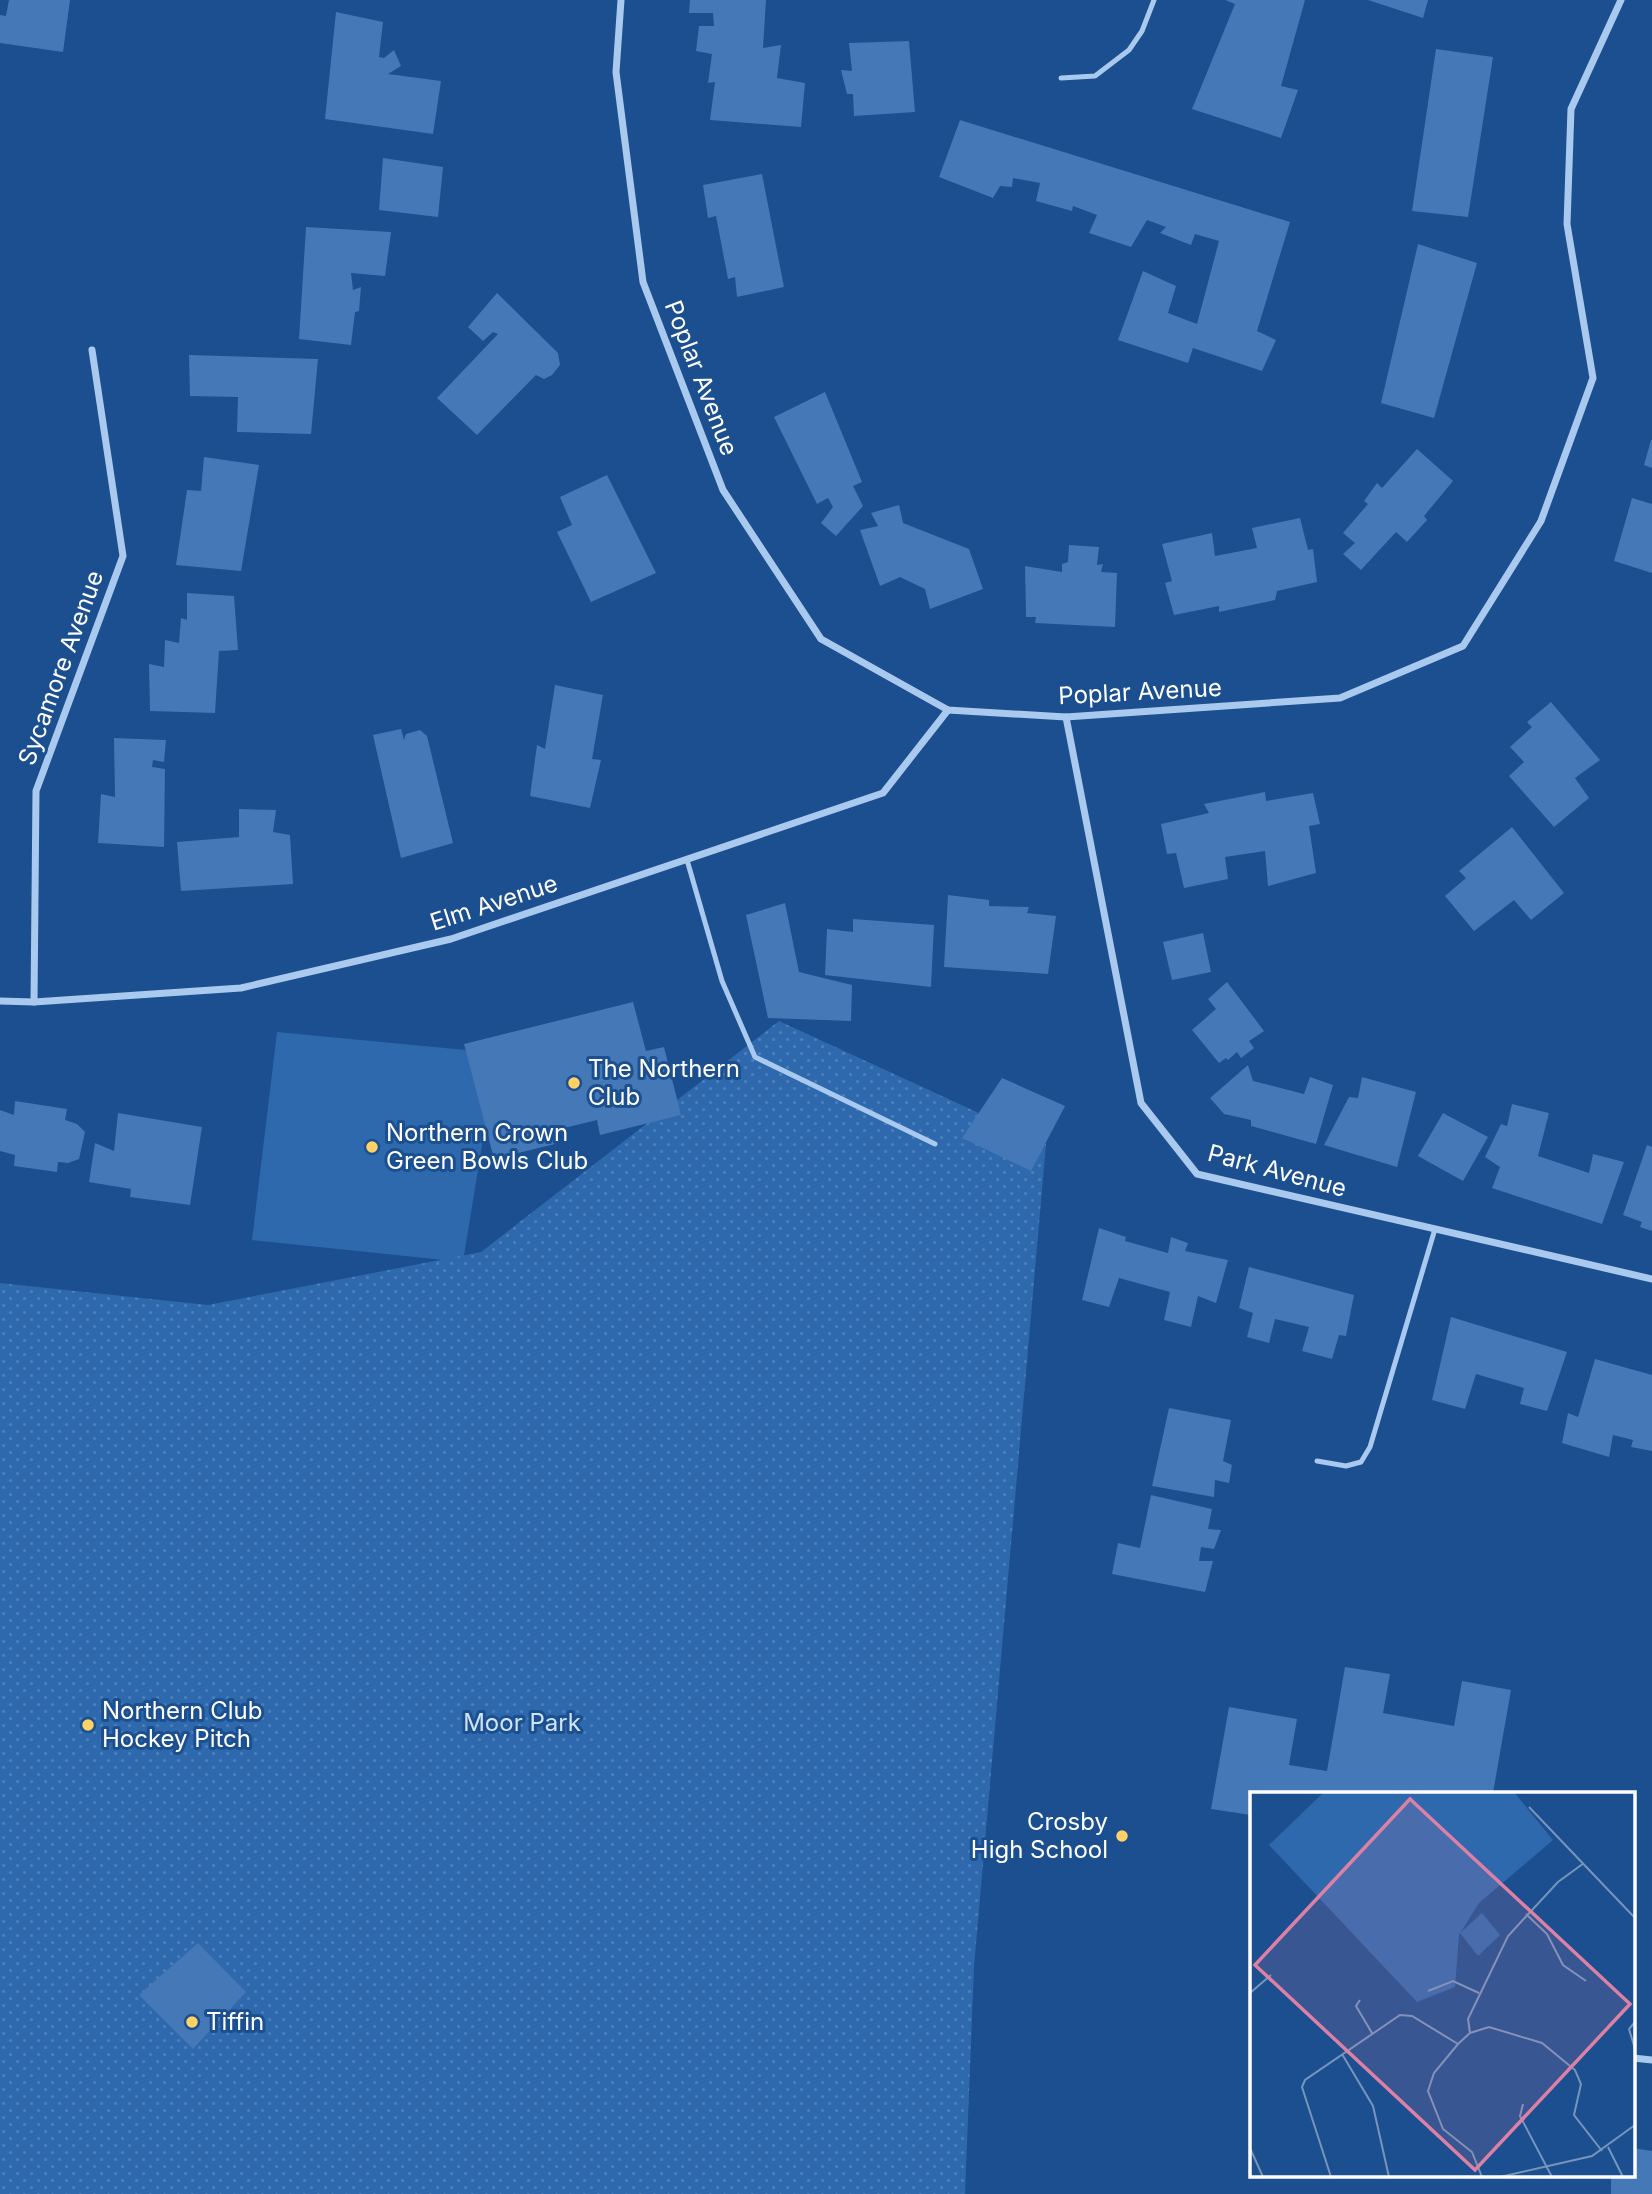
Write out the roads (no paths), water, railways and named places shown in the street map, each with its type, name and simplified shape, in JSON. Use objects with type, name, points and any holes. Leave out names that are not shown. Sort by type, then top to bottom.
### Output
[{"type":"street","name":"Poplar Avenue","points":[[621,0],[616,72],[643,282],[723,490],[821,639],[948,710],[1066,717],[1340,698],[1463,646],[1541,521],[1593,378],[1567,224],[1571,109],[1620,0]]},
{"type":"street","name":"Sycamore Avenue","points":[[34,1002],[36,791],[123,556],[92,350]]},
{"type":"street","name":"Elm Avenue","points":[[0,1001],[34,1002],[241,988],[451,939],[883,793],[948,710]]},
{"type":"street","name":"Park Avenue","points":[[1066,717],[1141,1103],[1197,1174],[1652,1279]]},
{"type":"street","points":[[1634,2058],[1652,2060]]},
{"type":"lane","points":[[1061,78],[1095,76],[1129,50],[1142,31],[1154,0]]},
{"type":"lane","points":[[687,860],[722,981],[755,1056],[935,1144]]},
{"type":"lane","points":[[1317,1461],[1346,1466],[1361,1462],[1370,1447],[1435,1229]]},
{"type":"place","name":"The Northern Club","points":[[574,1083]]},
{"type":"place","name":"Northern Crown Green Bowls Club","points":[[372,1147]]},
{"type":"place","name":"Northern Club Hockey Pitch","points":[[88,1725]]},
{"type":"place","name":"Crosby High School","points":[[1122,1836]]},
{"type":"place","name":"Tiffin","points":[[192,2022]]},
{"type":"park label","name":"Moor Park","points":[[522,1723]]}]
